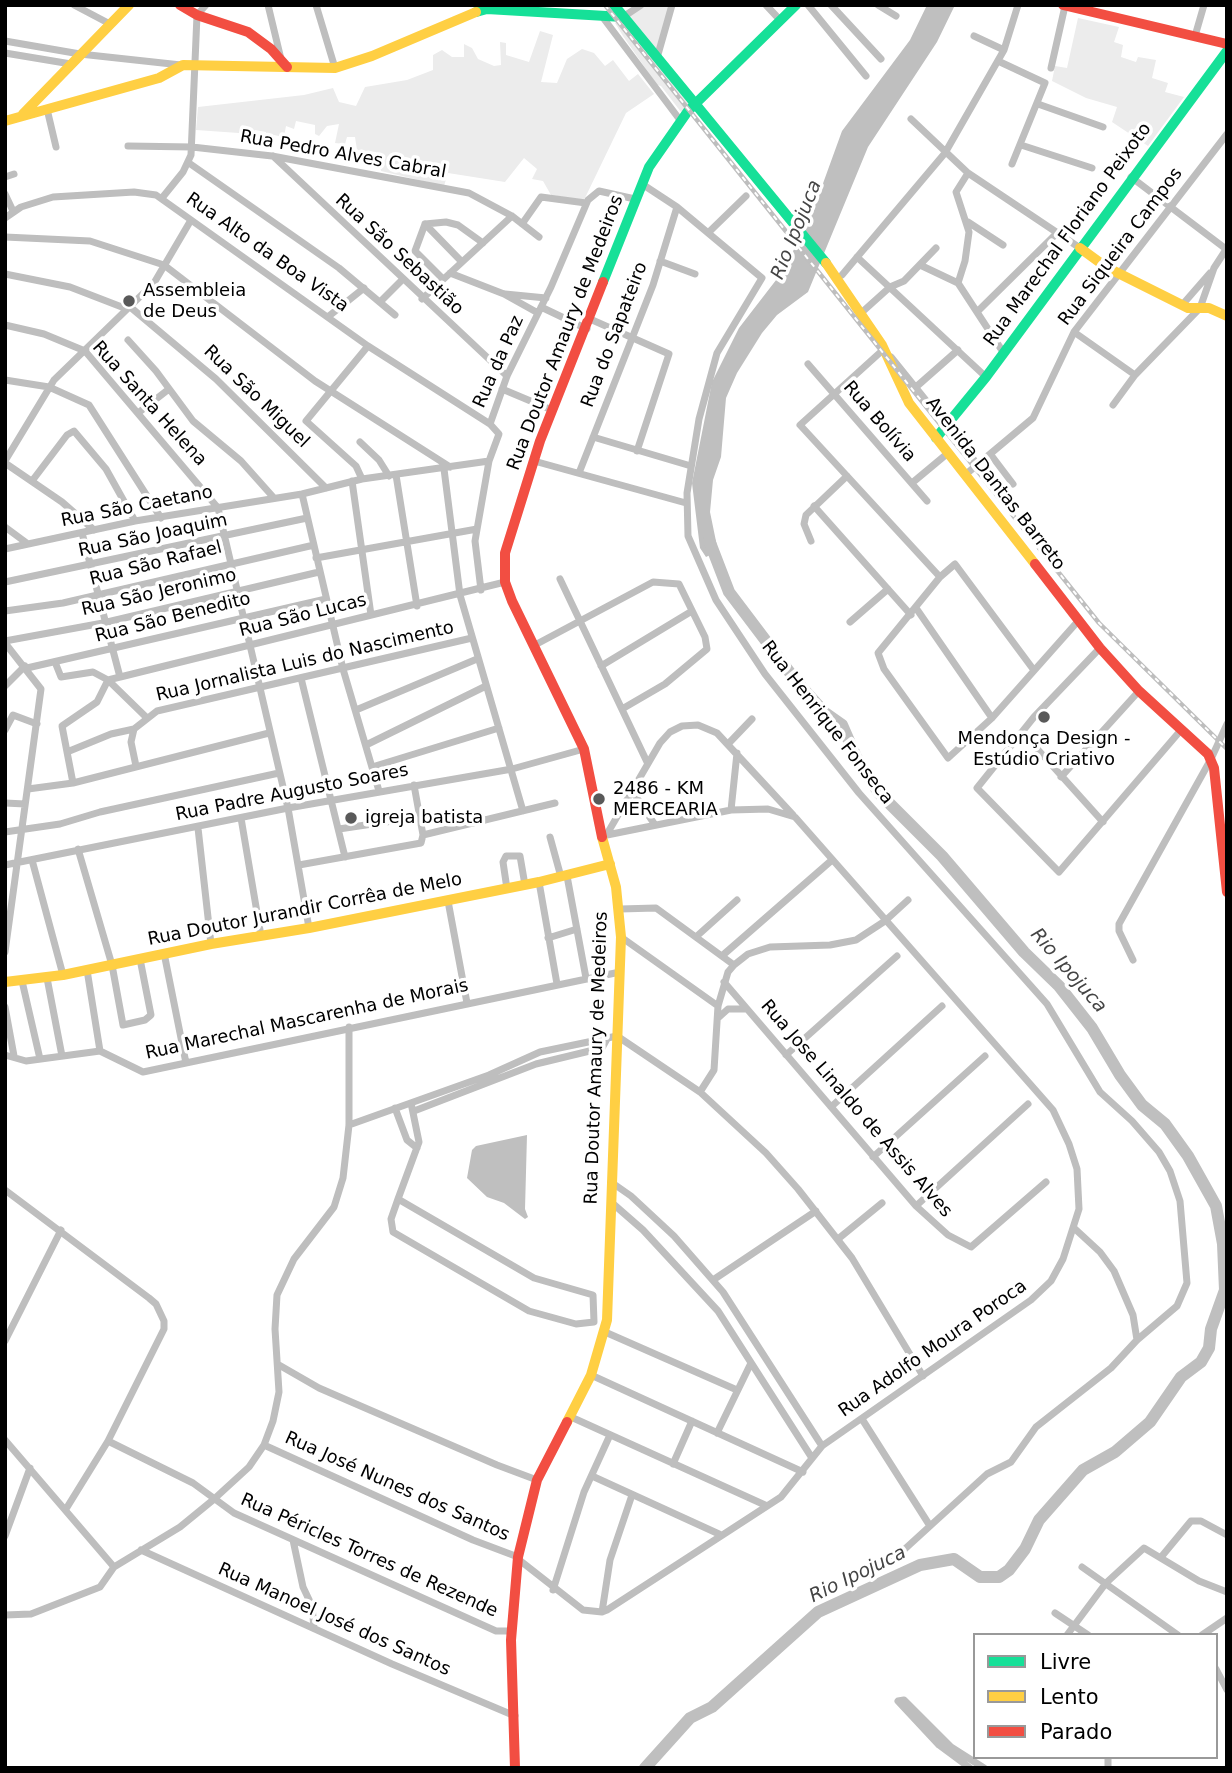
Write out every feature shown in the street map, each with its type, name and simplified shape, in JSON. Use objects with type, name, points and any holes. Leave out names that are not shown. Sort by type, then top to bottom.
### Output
[{"type":"street","points":[[74,5],[110,24]]},
{"type":"street","points":[[21,116],[129,5]]},
{"type":"street","points":[[180,5],[197,15],[248,32],[284,64]]},
{"type":"street","points":[[162,198],[188,163],[192,147],[188,65],[197,15],[206,5]]},
{"type":"street","points":[[268,5],[284,64]]},
{"type":"street","points":[[316,5],[334,68]]},
{"type":"street","name":"Avenida Dantas Barreto","points":[[614,5],[697,102],[823,258],[886,352],[905,397],[1100,648],[1139,691],[1211,760]]},
{"type":"street","points":[[5,41],[80,54],[188,65],[284,64],[334,68],[372,56],[481,10],[576,9],[623,17],[641,5]]},
{"type":"street","points":[[657,58],[672,5]]},
{"type":"street","points":[[766,5],[780,20]]},
{"type":"street","name":"Rua Doutor Amaury de Medeiros","points":[[515,1768],[512,1631],[518,1558],[537,1479],[591,1375],[605,1332],[611,1181],[612,1036],[620,972],[621,937],[620,909],[583,749],[571,718],[533,646],[505,582],[505,554],[552,410],[654,158],[680,120],[796,5]]},
{"type":"street","points":[[808,5],[866,76]]},
{"type":"street","points":[[831,5],[881,59]]},
{"type":"street","points":[[878,5],[896,16]]},
{"type":"street","points":[[842,275],[945,153],[1004,50],[1018,5]]},
{"type":"street","points":[[1195,36],[1204,5]]},
{"type":"street","points":[[1051,68],[1064,6],[1227,44]]},
{"type":"street","points":[[601,15],[680,120]]},
{"type":"street","points":[[974,36],[1004,50]]},
{"type":"street","points":[[16,55],[17,43]]},
{"type":"street","points":[[44,48],[44,60]]},
{"type":"street","name":"Rua Marechal Floriano Peixoto","points":[[936,438],[986,377],[1131,177],[1227,51]]},
{"type":"street","points":[[5,53],[71,64]]},
{"type":"street","points":[[998,61],[1045,83],[1013,164]]},
{"type":"street","points":[[5,121],[159,78],[188,65]]},
{"type":"street","points":[[1038,104],[1103,127]]},
{"type":"street","points":[[47,109],[56,147]]},
{"type":"street","points":[[911,119],[968,173],[1097,262],[1194,310],[1202,305]]},
{"type":"street","name":"Rua Siqueira Campos","points":[[965,475],[1034,418],[1074,332],[1227,134]]},
{"type":"street","points":[[1021,145],[1092,169]]},
{"type":"street","name":"Rua Pedro Alves Cabral","points":[[128,146],[192,147],[272,156],[469,193],[512,216],[539,237]]},
{"type":"street","name":"Rua São Sebastião","points":[[272,156],[507,376]]},
{"type":"street","points":[[188,163],[265,214],[364,288],[395,315]]},
{"type":"street","points":[[958,283],[966,255],[968,222],[956,192],[968,173]]},
{"type":"street","points":[[5,177],[14,174]]},
{"type":"street","points":[[1131,177],[1226,249],[1214,268],[1183,304]]},
{"type":"street","points":[[642,184],[709,232],[746,196]]},
{"type":"street","name":"Rua da Paz","points":[[481,590],[475,553],[477,529],[489,461],[499,435],[490,424],[507,376],[546,298],[586,203],[593,193],[605,191],[635,200]]},
{"type":"street","name":"Rua Alto da Boa Vista","points":[[5,218],[13,211],[40,200],[85,194],[145,192],[162,198],[368,346],[490,424]]},
{"type":"street","points":[[5,194],[13,211]]},
{"type":"street","points":[[522,224],[541,198],[586,203]]},
{"type":"street","name":"Rua do Sapateiro","points":[[579,473],[660,261],[677,207]]},
{"type":"street","points":[[422,299],[512,216]]},
{"type":"street","points":[[94,530],[5,462],[49,387],[150,287],[191,220]]},
{"type":"street","points":[[968,222],[1003,245]]},
{"type":"street","points":[[425,224],[458,225],[483,243]]},
{"type":"street","points":[[425,224],[416,244],[416,253],[443,279]]},
{"type":"street","points":[[425,224],[462,262]]},
{"type":"street","name":"Rua Henrique Fonseca","points":[[709,232],[760,274],[761,282],[735,320],[718,353],[703,397],[691,466],[686,503],[688,536],[716,600],[795,714],[859,793],[1036,991],[1063,1029],[1100,1092],[1153,1143],[1170,1171],[1182,1212],[1186,1290],[1168,1315],[1137,1340],[1111,1368],[1036,1427],[1011,1462],[987,1474],[895,1558]]},
{"type":"street","points":[[978,311],[1057,233]]},
{"type":"street","points":[[5,237],[90,241],[164,265],[330,391],[447,468],[451,533],[460,595],[523,811]]},
{"type":"street","points":[[860,314],[890,287],[901,283],[936,248]]},
{"type":"street","points":[[857,257],[986,377]]},
{"type":"street","points":[[660,261],[695,274]]},
{"type":"street","points":[[920,265],[958,283],[1003,352]]},
{"type":"street","points":[[1113,405],[1135,374],[1202,305],[1214,268]]},
{"type":"street","points":[[450,273],[540,310],[632,336],[668,353],[669,359],[637,451]]},
{"type":"street","name":"Rua São Miguel","points":[[5,274],[70,287],[128,308],[216,379],[326,488]]},
{"type":"street","points":[[380,302],[402,280]]},
{"type":"street","points":[[329,316],[364,288]]},
{"type":"street","points":[[1194,292],[1202,305],[1227,316]]},
{"type":"street","points":[[504,294],[546,298]]},
{"type":"street","name":"Rua Santa Helena","points":[[5,325],[44,334],[85,351],[218,508]]},
{"type":"street","points":[[1074,332],[1135,374]]},
{"type":"street","points":[[128,340],[193,421],[241,461],[274,498]]},
{"type":"street","points":[[362,479],[356,466],[306,421],[368,346]]},
{"type":"street","points":[[916,387],[958,350]]},
{"type":"street","points":[[940,578],[800,425],[886,352],[978,465]]},
{"type":"street","name":"Rua Bolívia","points":[[808,364],[928,500]]},
{"type":"street","points":[[5,380],[49,387],[81,400],[93,409],[133,478],[161,518]]},
{"type":"street","points":[[138,413],[169,389]]},
{"type":"street","points":[[502,389],[552,410]]},
{"type":"street","points":[[32,481],[67,435],[74,431],[106,469],[135,521]]},
{"type":"street","points":[[593,437],[691,466]]},
{"type":"street","points":[[360,442],[392,476],[408,540],[417,606]]},
{"type":"street","points":[[912,483],[948,453]]},
{"type":"street","points":[[991,455],[1013,484]]},
{"type":"street","name":"Rua São Caetano","points":[[5,549],[135,521],[302,494],[362,479],[489,461]]},
{"type":"street","points":[[534,461],[686,503]]},
{"type":"street","points":[[811,541],[804,522],[814,506],[847,476]]},
{"type":"street","points":[[352,481],[371,615]]},
{"type":"street","points":[[302,494],[343,669],[379,792]]},
{"type":"street","points":[[814,506],[888,589],[914,612],[992,718]]},
{"type":"street","points":[[218,508],[288,808],[309,928]]},
{"type":"street","name":"Rua São Joaquim","points":[[5,582],[307,518]]},
{"type":"street","points":[[5,527],[28,544]]},
{"type":"street","points":[[316,558],[477,529]]},
{"type":"street","points":[[82,533],[103,624],[120,677]]},
{"type":"street","name":"Rua São Rafael","points":[[5,611],[62,603],[314,545]]},
{"type":"street","points":[[1033,669],[955,564],[940,578],[878,653],[884,669],[948,758],[992,718],[1080,619]]},
{"type":"street","name":"Rua São Jeronimo","points":[[5,642],[103,624],[319,572]]},
{"type":"street","points":[[560,579],[648,762]]},
{"type":"street","name":"Rua São Lucas","points":[[108,680],[417,606],[505,582]]},
{"type":"street","points":[[533,646],[653,582],[679,584],[707,642],[707,649],[666,684],[622,709]]},
{"type":"street","points":[[850,622],[888,589]]},
{"type":"street","name":"Rua São Benedito","points":[[26,667],[82,657],[326,598]]},
{"type":"street","points":[[601,666],[692,611]]},
{"type":"street","name":"Rua Jornalista Luis do Nascimento","points":[[134,729],[167,708],[471,638]]},
{"type":"street","points":[[5,642],[40,686],[19,863],[5,952]]},
{"type":"street","points":[[1100,648],[1022,732],[977,788],[1059,872],[1181,730]]},
{"type":"street","points":[[82,657],[86,673]]},
{"type":"street","points":[[356,710],[477,659]]},
{"type":"street","points":[[55,662],[61,677],[93,672],[108,680],[148,718]]},
{"type":"street","points":[[5,686],[26,667]]},
{"type":"street","points":[[300,678],[345,857]]},
{"type":"street","points":[[73,783],[62,726],[94,705],[108,680]]},
{"type":"street","points":[[366,745],[486,686]]},
{"type":"street","points":[[1061,777],[1139,691]]},
{"type":"street","points":[[5,730],[13,715],[37,724]]},
{"type":"street","points":[[729,743],[752,719]]},
{"type":"street","points":[[604,835],[648,762],[670,732],[682,726],[698,724],[710,729],[729,743],[737,753],[731,810]]},
{"type":"street","points":[[1133,960],[1119,931],[1119,924],[1219,746],[1226,727]]},
{"type":"street","points":[[372,767],[499,728]]},
{"type":"street","points":[[67,752],[111,734],[134,729],[131,745],[136,766]]},
{"type":"street","points":[[1022,732],[1103,822]]},
{"type":"street","points":[[28,789],[73,783],[269,733]]},
{"type":"street","points":[[1219,746],[1227,751]]},
{"type":"street","name":"Rua Padre Augusto Soares","points":[[5,865],[288,808],[512,769],[583,749]]},
{"type":"street","name":"Rua Adolfo Moura Poroca","points":[[602,1612],[789,1490],[822,1446],[1041,1291],[1063,1259],[1079,1209],[1079,1179],[1069,1144],[1053,1110],[737,753]]},
{"type":"street","points":[[1211,760],[1227,892]]},
{"type":"street","points":[[5,832],[60,824],[100,811],[279,773]]},
{"type":"street","points":[[299,865],[421,843],[423,835],[414,785]]},
{"type":"street","points":[[631,789],[655,825]]},
{"type":"street","points":[[5,803],[26,804]]},
{"type":"street","points":[[423,835],[555,803]]},
{"type":"street","points":[[604,835],[731,810],[768,809],[795,817]]},
{"type":"street","points":[[339,829],[419,817]]},
{"type":"street","points":[[241,818],[261,936]]},
{"type":"street","points":[[198,828],[211,944]]},
{"type":"street","points":[[550,837],[564,876],[586,978]]},
{"type":"street","points":[[78,849],[112,965],[123,1025],[151,1017],[140,959]]},
{"type":"street","points":[[507,888],[503,860],[506,856],[517,855],[522,861],[525,885]]},
{"type":"street","points":[[32,860],[63,975]]},
{"type":"street","points":[[723,955],[832,860]]},
{"type":"street","name":"Rua Doutor Jurandir Corrêa de Melo","points":[[5,982],[47,978],[164,953],[448,901],[610,864]]},
{"type":"street","points":[[539,882],[557,984]]},
{"type":"street","points":[[697,936],[737,900]]},
{"type":"street","points":[[700,1092],[714,1070],[718,1006],[724,982],[733,965],[748,954],[770,947],[844,944],[885,921],[908,900]]},
{"type":"street","points":[[448,901],[467,1003]]},
{"type":"street","points":[[620,909],[656,908],[733,965]]},
{"type":"street","points":[[548,938],[577,929]]},
{"type":"street","points":[[621,937],[718,1006]]},
{"type":"street","points":[[164,953],[186,1063]]},
{"type":"street","points":[[786,1055],[897,956]]},
{"type":"street","points":[[5,1055],[26,1061],[100,1051],[87,970]]},
{"type":"street","name":"Rua Marechal Mascarenha de Morais","points":[[100,1051],[143,1072],[620,972]]},
{"type":"street","points":[[47,978],[62,1056]]},
{"type":"street","points":[[22,981],[40,1059]]},
{"type":"street","name":"Rua Jose Linaldo de Assis Alves","points":[[724,982],[939,1230],[971,1248],[1046,1182]]},
{"type":"street","points":[[831,1107],[942,1006]]},
{"type":"street","points":[[5,1007],[14,1056]]},
{"type":"street","points":[[718,1018],[728,1009],[748,1010]]},
{"type":"street","points":[[5,1615],[22,1616],[90,1593],[100,1587],[114,1567],[180,1527],[213,1500],[249,1467],[264,1445],[276,1409],[279,1365],[275,1329],[277,1295],[294,1259],[334,1207],[343,1178],[349,1125],[349,1027]]},
{"type":"street","points":[[349,1125],[395,1108],[412,1107],[540,1052],[612,1036],[700,1092],[766,1153],[838,1239],[923,1376]]},
{"type":"street","points":[[873,1157],[985,1056]]},
{"type":"street","points":[[916,1206],[1028,1104]]},
{"type":"street","points":[[397,1199],[534,1278],[593,1295],[594,1317],[589,1325],[529,1311],[401,1238],[390,1228],[397,1199],[420,1136],[412,1107]]},
{"type":"street","points":[[395,1108],[407,1140],[417,1148]]},
{"type":"street","points":[[611,1181],[674,1236],[713,1280],[739,1313],[822,1446]]},
{"type":"street","points":[[6,1191],[149,1297],[160,1313],[164,1329],[108,1441],[66,1509]]},
{"type":"street","points":[[610,1202],[643,1230],[718,1311],[813,1458]]},
{"type":"street","points":[[838,1239],[882,1203]]},
{"type":"street","points":[[713,1280],[816,1211]]},
{"type":"street","points":[[1074,1228],[1100,1252],[1114,1271],[1133,1315],[1137,1340]]},
{"type":"street","points":[[5,1341],[61,1230]]},
{"type":"street","points":[[605,1332],[737,1390]]},
{"type":"street","points":[[717,1433],[751,1363]]},
{"type":"street","points":[[279,1365],[319,1388],[486,1461],[537,1479]]},
{"type":"street","points":[[591,1375],[803,1472]]},
{"type":"street","points":[[570,1417],[765,1505]]},
{"type":"street","points":[[862,1419],[930,1526]]},
{"type":"street","points":[[673,1465],[692,1421]]},
{"type":"street","points":[[553,1590],[592,1476],[610,1436]]},
{"type":"street","points":[[5,1440],[114,1567]]},
{"type":"street","name":"Rua Péricles Torres de Rezende","points":[[108,1441],[176,1473],[202,1489],[213,1500],[293,1540],[496,1631],[512,1631]]},
{"type":"street","name":"Rua José Nunes dos Santos","points":[[264,1445],[463,1536],[518,1558]]},
{"type":"street","points":[[5,1536],[30,1468]]},
{"type":"street","points":[[592,1476],[719,1534]]},
{"type":"street","points":[[518,1558],[553,1590],[583,1610],[602,1612],[610,1560],[632,1495]]},
{"type":"street","points":[[1162,1556],[1191,1521],[1201,1521],[1227,1535]]},
{"type":"street","points":[[293,1540],[297,1565],[312,1606],[314,1628]]},
{"type":"street","points":[[1069,1633],[1106,1583],[1142,1548],[1162,1556],[1199,1581],[1227,1592]]},
{"type":"street","name":"Rua Manoel José dos Santos","points":[[141,1550],[515,1716]]},
{"type":"street","points":[[1082,1567],[1175,1633]]},
{"type":"street","points":[[1055,1613],[1084,1633]]},
{"type":"street","points":[[1214,1631],[1227,1618]]},
{"type":"street","points":[[1218,1673],[1227,1690]]},
{"type":"street","points":[[970,1768],[918,1726],[898,1701],[904,1700],[951,1747],[984,1768]]},
{"type":"shaded area","points":[[645,5],[669,5],[657,51],[628,17]]},
{"type":"shaded area","name":"Rio Ipojuca","points":[[927,5],[955,5],[937,42],[868,147],[808,292],[777,315],[762,333],[737,373],[726,398],[721,457],[713,480],[710,512],[718,551],[706,557],[700,548],[692,483],[712,382],[739,328],[790,262],[809,222],[842,131],[910,40]]},
{"type":"shaded area","points":[[1078,18],[1119,27],[1114,42],[1123,45],[1121,57],[1136,62],[1138,57],[1156,60],[1152,78],[1168,83],[1165,92],[1184,97],[1148,146],[1112,122],[1117,107],[1086,98],[1052,81],[1055,66],[1067,68]]},
{"type":"shaded area","points":[[619,19],[692,101],[681,112],[661,86],[657,85],[623,36],[615,23]]},
{"type":"shaded area","points":[[540,31],[553,35],[541,82],[557,83],[567,59],[582,49],[594,53],[605,66],[613,60],[629,81],[638,74],[654,94],[626,113],[584,200],[551,195],[543,181],[532,179],[537,169],[524,158],[505,182],[448,173],[444,186],[381,171],[376,152],[357,150],[355,137],[347,137],[345,144],[335,143],[339,124],[327,126],[319,136],[315,134],[315,125],[296,121],[294,129],[286,126],[284,137],[274,135],[273,140],[266,138],[266,132],[255,130],[253,134],[196,130],[198,107],[304,95],[333,88],[339,102],[356,106],[365,87],[407,80],[433,70],[433,55],[442,50],[452,57],[464,57],[464,44],[472,48],[478,59],[494,66],[501,65],[500,42],[506,43],[506,55],[529,62]]},
{"type":"shaded area","points":[[527,1135],[525,1209],[528,1217],[525,1219],[504,1203],[487,1197],[467,1178],[472,1150],[476,1146]]},
{"type":"waterway","name":"Rio Ipojuca","points":[[645,1768],[690,1718],[712,1707],[818,1612],[920,1565],[954,1559],[980,1577],[999,1577],[1009,1570],[1025,1549],[1039,1520],[1083,1470],[1115,1452],[1150,1422],[1181,1377],[1201,1362],[1209,1348],[1211,1329],[1225,1290],[1223,1244],[1216,1206],[1188,1156],[1165,1124],[1142,1105],[1120,1075],[1092,1028],[1059,986],[1024,952],[942,856],[879,793],[856,757],[842,725],[825,713],[797,682],[729,592],[709,540]]},
{"type":"railway","points":[[605,5],[1099,623],[1227,749]]},
{"type":"traffic: fast","points":[[614,5],[826,263]]},
{"type":"traffic: fast","points":[[603,282],[649,167],[688,111],[796,5]]},
{"type":"traffic: fast","points":[[476,12],[487,9],[623,17]]},
{"type":"traffic: fast","points":[[936,438],[986,377],[1227,51]]},
{"type":"traffic: slow","points":[[23,114],[129,5]]},
{"type":"traffic: slow","points":[[5,121],[159,78],[183,65],[335,68],[372,56],[476,12]]},
{"type":"traffic: slow","points":[[1080,248],[1106,267],[1188,308],[1209,308],[1227,316]]},
{"type":"traffic: slow","points":[[826,263],[882,345],[909,403],[1035,564]]},
{"type":"traffic: slow","points":[[567,1422],[591,1375],[607,1320],[621,937],[616,887],[602,837]]},
{"type":"traffic: slow","points":[[5,982],[63,975],[211,944],[309,928],[539,882],[610,864]]},
{"type":"traffic: jam","points":[[180,5],[197,15],[248,32],[271,49],[287,67]]},
{"type":"traffic: jam","points":[[1063,5],[1227,44]]},
{"type":"traffic: jam","points":[[602,837],[584,749],[512,601],[505,582],[505,553],[540,441],[603,282]]},
{"type":"traffic: jam","points":[[1035,564],[1100,648],[1139,691],[1208,754],[1214,768],[1227,892]]},
{"type":"traffic: jam","points":[[515,1768],[511,1640],[518,1557],[537,1480],[567,1422]]},
{"type":"place","name":"Assembleia de Deus","points":[[129,301]]},
{"type":"place","name":"Mendonça Design - Estúdio Criativo","points":[[1044,717]]},
{"type":"place","name":"2486 - KM MERCEARIA","points":[[599,799]]},
{"type":"place","name":"igreja batista","points":[[351,818]]}]
